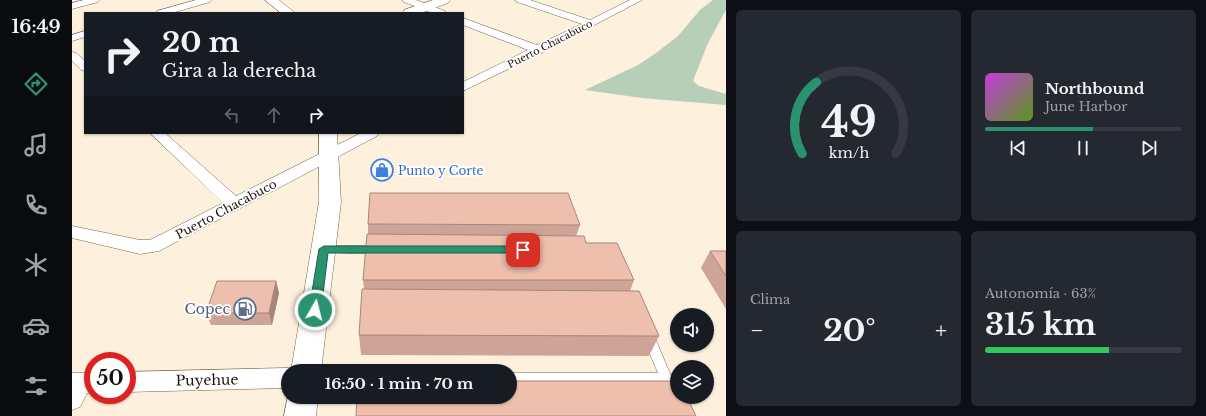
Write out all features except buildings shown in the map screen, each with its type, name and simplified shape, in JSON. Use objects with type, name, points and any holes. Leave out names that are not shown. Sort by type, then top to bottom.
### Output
[{"type":"main road","points":[[270,0],[288,12]]},
{"type":"main road","points":[[412,12],[444,0]]},
{"type":"main road","points":[[307,364],[330,202],[328,144]]},
{"type":"main road","points":[[300,416],[302,404]]},
{"type":"street","points":[[72,6],[95,0]]},
{"type":"street","points":[[165,12],[207,0]]},
{"type":"street","points":[[407,0],[438,12]]},
{"type":"street","points":[[520,0],[590,23]]},
{"type":"street","name":"Puerto Chacabuco","points":[[466,83],[539,50],[637,0]]},
{"type":"street","points":[[464,21],[539,50]]},
{"type":"street","points":[[72,38],[84,34]]},
{"type":"street","points":[[72,55],[84,66]]},
{"type":"street","points":[[158,134],[234,203]]},
{"type":"street","name":"Puerto Chacabuco","points":[[72,232],[140,247],[158,245],[234,203],[328,144],[368,134]]},
{"type":"street","name":"Puyehue","points":[[136,382],[281,378]]},
{"type":"lane","points":[[324,249],[388,250]]},
{"type":"lane","points":[[644,328],[670,388]]},
{"type":"lane","points":[[517,378],[666,379]]},
{"type":"green space","points":[[713,0],[726,0],[726,10],[708,43],[693,81],[699,86],[726,94],[726,105],[642,98],[585,90],[638,65],[656,53],[678,36],[700,10]]},
{"type":"place","name":"Punto y Corte","points":[[382,170]]},
{"type":"place","name":"Copec","points":[[245,309]]},
{"type":"route","points":[[315,310],[324,249],[523,250]]}]
